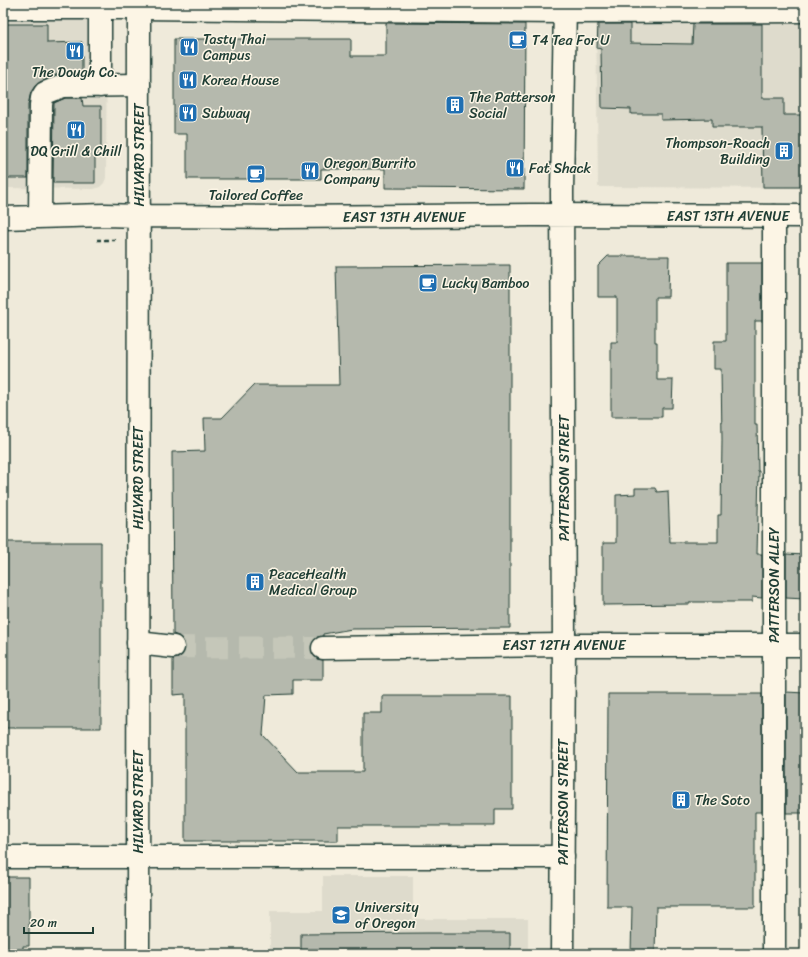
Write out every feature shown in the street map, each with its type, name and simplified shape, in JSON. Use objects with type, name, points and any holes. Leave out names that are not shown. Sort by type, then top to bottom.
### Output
[{"type":"main road","points":[[3,8],[100,8],[139,5],[565,7],[805,11]]},
{"type":"main road","name":"HILYARD STREET","points":[[138,954],[139,5]]},
{"type":"main road","name":"PATTERSON STREET","points":[[562,954],[564,645],[562,216],[565,7]]},
{"type":"main road","points":[[100,8],[100,86]]},
{"type":"main road","points":[[40,217],[41,106],[42,98],[45,93],[63,86],[139,85]]},
{"type":"main road","name":"EAST 13TH AVENUE","points":[[3,218],[105,215],[287,217],[805,216]]},
{"type":"main road","name":"PATTERSON ALLEY","points":[[774,216],[774,954]]},
{"type":"main road","points":[[138,644],[173,647]]},
{"type":"main road","name":"EAST 12TH AVENUE","points":[[323,648],[564,645],[805,645]]},
{"type":"main road","points":[[3,858],[563,857]]},
{"type":"shaded area","points":[[596,5],[805,6],[805,188],[598,187]]},
{"type":"shaded area","points":[[3,16],[107,16],[106,178],[100,187],[94,189],[3,188]]},
{"type":"shaded area","name":"University of Oregon","points":[[323,876],[413,876],[413,919],[528,919],[528,954],[270,954],[270,911],[323,911]]},
{"type":"building","points":[[386,23],[525,24],[524,189],[385,188],[385,169],[321,169],[321,179],[187,179],[187,134],[174,134],[174,39],[351,39],[351,56],[386,56]]},
{"type":"building","points":[[3,24],[47,24],[47,43],[82,42],[82,73],[58,74],[40,82],[31,92],[28,105],[28,178],[3,178]]},
{"type":"building","points":[[598,24],[630,24],[630,43],[692,44],[693,24],[762,24],[762,98],[784,98],[784,115],[805,115],[805,187],[763,187],[762,127],[712,127],[712,119],[661,120],[661,114],[631,114],[631,109],[602,108],[601,49],[597,48]]},
{"type":"building","name":"DQ Grill & Chill","points":[[65,98],[82,98],[83,106],[101,106],[101,155],[95,155],[95,183],[53,183],[54,103]]},
{"type":"building","points":[[608,256],[669,256],[668,297],[655,297],[657,380],[673,380],[672,408],[662,408],[662,417],[611,417],[611,342],[617,342],[617,297],[598,297],[598,266]]},
{"type":"building","points":[[726,263],[762,263],[762,321],[755,321],[755,425],[757,425],[759,471],[757,554],[762,554],[762,598],[752,597],[752,602],[690,602],[690,604],[603,605],[603,543],[616,543],[616,495],[635,494],[635,488],[655,488],[657,492],[668,491],[670,542],[718,542],[718,515],[721,515],[721,369],[714,369],[714,341],[726,341]]},
{"type":"building","points":[[510,265],[510,628],[352,629],[323,634],[323,636],[317,637],[312,642],[311,648],[312,655],[317,659],[323,660],[323,680],[293,680],[293,694],[266,695],[263,735],[298,772],[363,772],[363,713],[382,713],[382,696],[512,696],[512,809],[495,809],[495,826],[338,826],[338,841],[185,841],[185,694],[173,695],[173,659],[183,655],[185,648],[181,637],[173,634],[172,452],[205,451],[204,418],[222,418],[254,385],[339,385],[336,266]]},
{"type":"building","points":[[3,542],[101,542],[101,728],[3,728]]},
{"type":"building","points":[[786,554],[805,555],[805,599],[786,598]]},
{"type":"building","points":[[786,692],[805,693],[805,813],[786,813]]},
{"type":"building","name":"The Soto","points":[[608,694],[762,694],[762,812],[755,812],[755,907],[656,907],[655,954],[631,954],[632,907],[607,907]]},
{"type":"building","points":[[3,877],[29,877],[29,946],[23,946],[23,954],[3,954]]},
{"type":"building","points":[[510,933],[510,954],[301,954],[301,934]]},
{"type":"tunnel","points":[[173,647],[323,648]]},
{"type":"place","name":"T4 Tea For U","points":[[518,40]]},
{"type":"place","name":"Tasty Thai Campus","points":[[189,47]]},
{"type":"place","name":"The Dough Co.","points":[[75,51]]},
{"type":"place","name":"Korea House","points":[[188,80]]},
{"type":"place","name":"The Patterson Social","points":[[455,105]]},
{"type":"place","name":"Subway","points":[[188,113]]},
{"type":"place","name":"DQ Grill & Chill","points":[[76,130]]},
{"type":"place","name":"Thompson-Roach Building","points":[[784,151]]},
{"type":"place","name":"Fat Shack","points":[[515,168]]},
{"type":"place","name":"Oregon Burrito Company","points":[[310,171]]},
{"type":"place","name":"Tailored Coffee","points":[[256,174]]},
{"type":"place","name":"Lucky Bamboo","points":[[428,283]]},
{"type":"place","name":"PeaceHealth Medical Group","points":[[255,582]]},
{"type":"place","name":"The Soto","points":[[681,800]]},
{"type":"place","name":"University of Oregon","points":[[341,915]]}]
